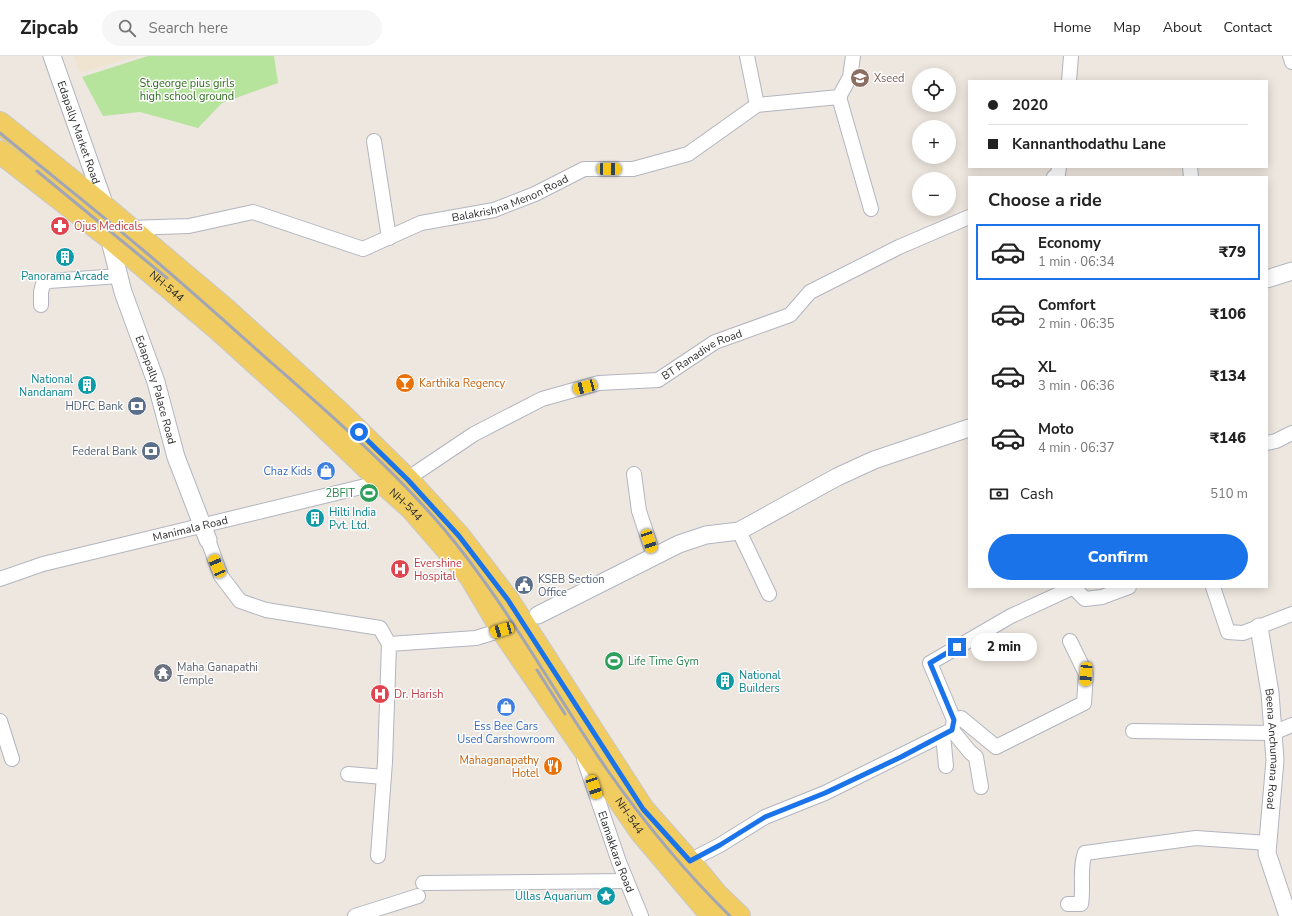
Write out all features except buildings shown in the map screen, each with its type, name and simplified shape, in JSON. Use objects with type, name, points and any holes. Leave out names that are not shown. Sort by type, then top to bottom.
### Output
[{"type":"main road","name":"NH-544","points":[[0,123],[96,209],[218,329],[304,407],[411,508],[470,576],[502,630],[643,809],[690,861],[716,895],[739,916]]},
{"type":"main road","name":"NH-544","points":[[0,152],[96,209]]},
{"type":"main road","name":"NH-544","points":[[119,232],[225,309],[342,415],[407,479],[459,536],[508,600],[530,618],[585,736],[641,832],[712,916]]},
{"type":"street","name":"Edapally Market Road","points":[[52,56],[96,209]]},
{"type":"street","points":[[747,56],[757,105]]},
{"type":"street","points":[[853,56],[850,77],[839,97],[871,210]]},
{"type":"street","points":[[1069,80],[1071,56]]},
{"type":"street","points":[[1290,56],[1292,62]]},
{"type":"street","name":"Balakrishna Menon Road","points":[[119,232],[189,226],[253,212],[363,249],[422,223],[494,210],[535,194],[584,168],[633,169],[688,154],[757,105],[839,97]]},
{"type":"street","points":[[374,141],[389,238]]},
{"type":"street","name":"BT Ranadive Road","points":[[382,482],[407,479],[474,434],[542,399],[599,383],[658,380],[715,342],[790,315],[810,292],[899,247],[968,217]]},
{"type":"street","name":"Edappally Palace Road","points":[[119,232],[120,276],[123,292],[156,382],[176,457],[205,533]]},
{"type":"street","points":[[1268,279],[1292,271]]},
{"type":"street","points":[[41,305],[40,292],[43,284],[49,281],[120,276]]},
{"type":"street","points":[[530,618],[628,571],[654,556],[706,535],[740,531],[837,477],[874,460],[968,428]]},
{"type":"street","points":[[1268,442],[1276,441],[1292,433]]},
{"type":"street","points":[[634,474],[639,511],[654,556]]},
{"type":"street","name":"Manimala Road","points":[[0,579],[42,564],[205,533],[382,482]]},
{"type":"street","points":[[740,531],[769,594]]},
{"type":"street","points":[[205,533],[221,576],[240,601],[266,610],[380,628],[389,644],[384,777],[378,856]]},
{"type":"street","points":[[981,787],[976,757],[950,728],[930,663],[1011,616],[1072,588]]},
{"type":"street","points":[[1075,588],[1085,599],[1102,597],[1126,588]]},
{"type":"street","points":[[1213,588],[1228,632],[1243,633],[1292,614]]},
{"type":"street","name":"Beena Anchumana Road","points":[[1259,627],[1270,693],[1275,760],[1267,853],[1288,916]]},
{"type":"street","points":[[389,644],[476,638],[502,630]]},
{"type":"street","points":[[690,861],[720,845],[765,817],[825,793],[950,728],[961,718],[996,747],[1084,703],[1086,674],[1070,641]]},
{"type":"street","points":[[0,721],[12,759]]},
{"type":"street","points":[[1133,731],[1273,733],[1292,725]]},
{"type":"street","points":[[946,766],[950,728]]},
{"type":"street","name":"Elamakkara Road","points":[[585,736],[626,880],[640,916]]},
{"type":"street","points":[[348,774],[384,777]]},
{"type":"street","points":[[1068,904],[1081,904],[1083,895],[1081,863],[1085,853],[1196,838],[1268,842]]},
{"type":"street","points":[[355,916],[420,889],[626,880]]},
{"type":"shaded area","points":[[74,56],[136,56],[80,73]]},
{"type":"green space","name":"St.george pius girls high school ground","points":[[148,56],[274,56],[278,83],[222,103],[198,128],[140,112],[103,116],[82,77]]},
{"type":"railway","points":[[0,133],[192,292],[340,423],[404,485],[444,529],[488,587],[509,617],[588,741],[622,790],[681,864],[730,916]]},
{"type":"railway","points":[[37,171],[167,278]]},
{"type":"railway","points":[[537,670],[565,714]]},
{"type":"place","name":"Xseed","points":[[860,78]]},
{"type":"place","name":"Ojus Medicals","points":[[60,226]]},
{"type":"place","name":"Panorama Arcade","points":[[65,257]]},
{"type":"place","name":"Karthika Regency","points":[[405,383]]},
{"type":"place","name":"National Nandanam","points":[[87,385]]},
{"type":"place","name":"HDFC Bank","points":[[137,406]]},
{"type":"place","name":"Federal Bank","points":[[151,451]]},
{"type":"place","name":"Chaz Kids","points":[[326,471]]},
{"type":"place","name":"2BFIT","points":[[369,493]]},
{"type":"place","name":"Hilti India Pvt. Ltd.","points":[[315,518]]},
{"type":"place","name":"Evershine Hospital","points":[[400,569]]},
{"type":"place","name":"KSEB Section Office","points":[[524,585]]},
{"type":"place","name":"Life Time Gym","points":[[614,661]]},
{"type":"place","name":"Maha Ganapathi Temple","points":[[163,673]]},
{"type":"place","name":"National Builders","points":[[725,681]]},
{"type":"place","name":"Dr. Harish","points":[[380,694]]},
{"type":"place","name":"Ess Bee Cars Used Carshowroom","points":[[506,707]]},
{"type":"place","name":"Mahaganapathy Hotel","points":[[553,766]]},
{"type":"place","name":"Ullas Aquarium","points":[[606,896]]},
{"type":"route","points":[[359,432],[408,480],[459,536],[508,600],[564,689],[643,809],[690,861],[720,845],[765,817],[825,793],[901,757],[952,730],[954,720],[930,663],[957,647]]}]
